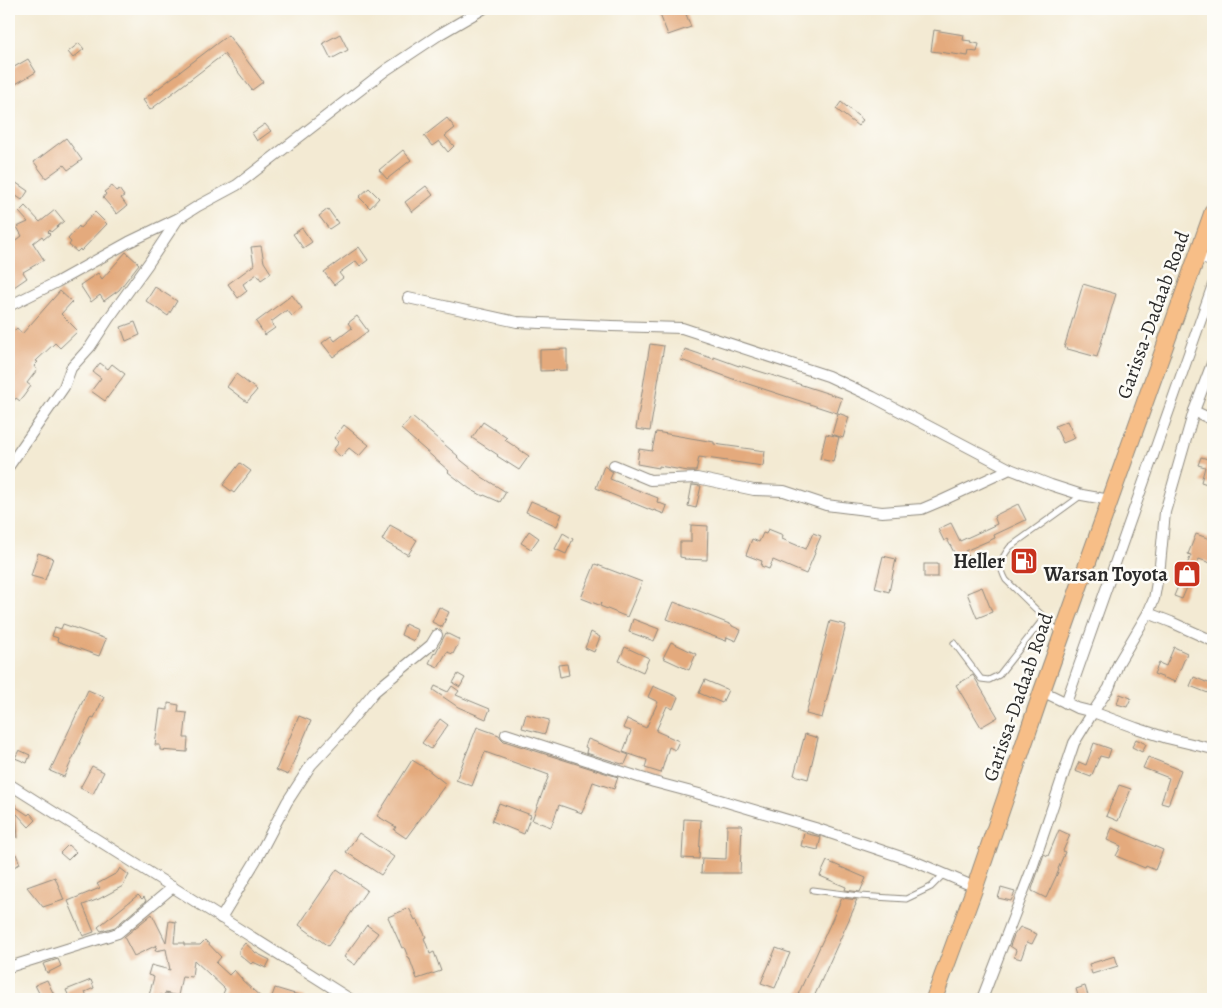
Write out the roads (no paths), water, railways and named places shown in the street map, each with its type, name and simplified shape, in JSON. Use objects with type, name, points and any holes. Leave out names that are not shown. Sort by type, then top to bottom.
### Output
[{"type":"highway","name":"Garissa-Dadaab Road","points":[[937,998],[1042,691],[1213,211]]},
{"type":"street","points":[[9,306],[129,242],[179,218],[237,185],[386,70],[440,34],[483,9]]},
{"type":"street","points":[[9,466],[64,387],[71,368],[90,347],[179,218]]},
{"type":"street","points":[[1197,256],[1213,262]]},
{"type":"street","points":[[1066,703],[1213,285]]},
{"type":"street","points":[[408,298],[517,322],[682,328],[828,376],[873,397],[1010,469],[1082,495],[1110,500]]},
{"type":"street","points":[[982,999],[1030,874],[1074,743],[1109,688],[1119,662],[1148,613],[1154,599],[1160,565],[1165,512],[1194,411],[1213,361]]},
{"type":"street","points":[[1194,411],[1213,420]]},
{"type":"street","points":[[614,465],[650,480],[696,478],[754,490],[784,491],[826,505],[882,512],[922,509],[1010,469]]},
{"type":"street","points":[[1148,613],[1213,641]]},
{"type":"street","points":[[221,918],[259,855],[287,802],[311,764],[340,735],[374,692],[431,645],[437,635]]},
{"type":"street","points":[[1042,691],[1078,708],[1167,738],[1213,749]]},
{"type":"street","points":[[506,734],[654,782],[815,828],[916,862],[975,887]]},
{"type":"street","points":[[9,784],[350,999]]},
{"type":"street","points":[[9,967],[118,933],[173,887]]},
{"type":"lane","points":[[1062,635],[1006,580],[1002,572],[1002,557],[1010,547],[1082,495]]},
{"type":"lane","points":[[954,643],[981,679],[989,680],[999,675],[1044,618]]},
{"type":"lane","points":[[813,890],[906,899],[931,887],[944,874]]},
{"type":"place","name":"Heller","points":[[1024,561]]},
{"type":"place","name":"Warsan Toyota","points":[[1187,574]]}]
